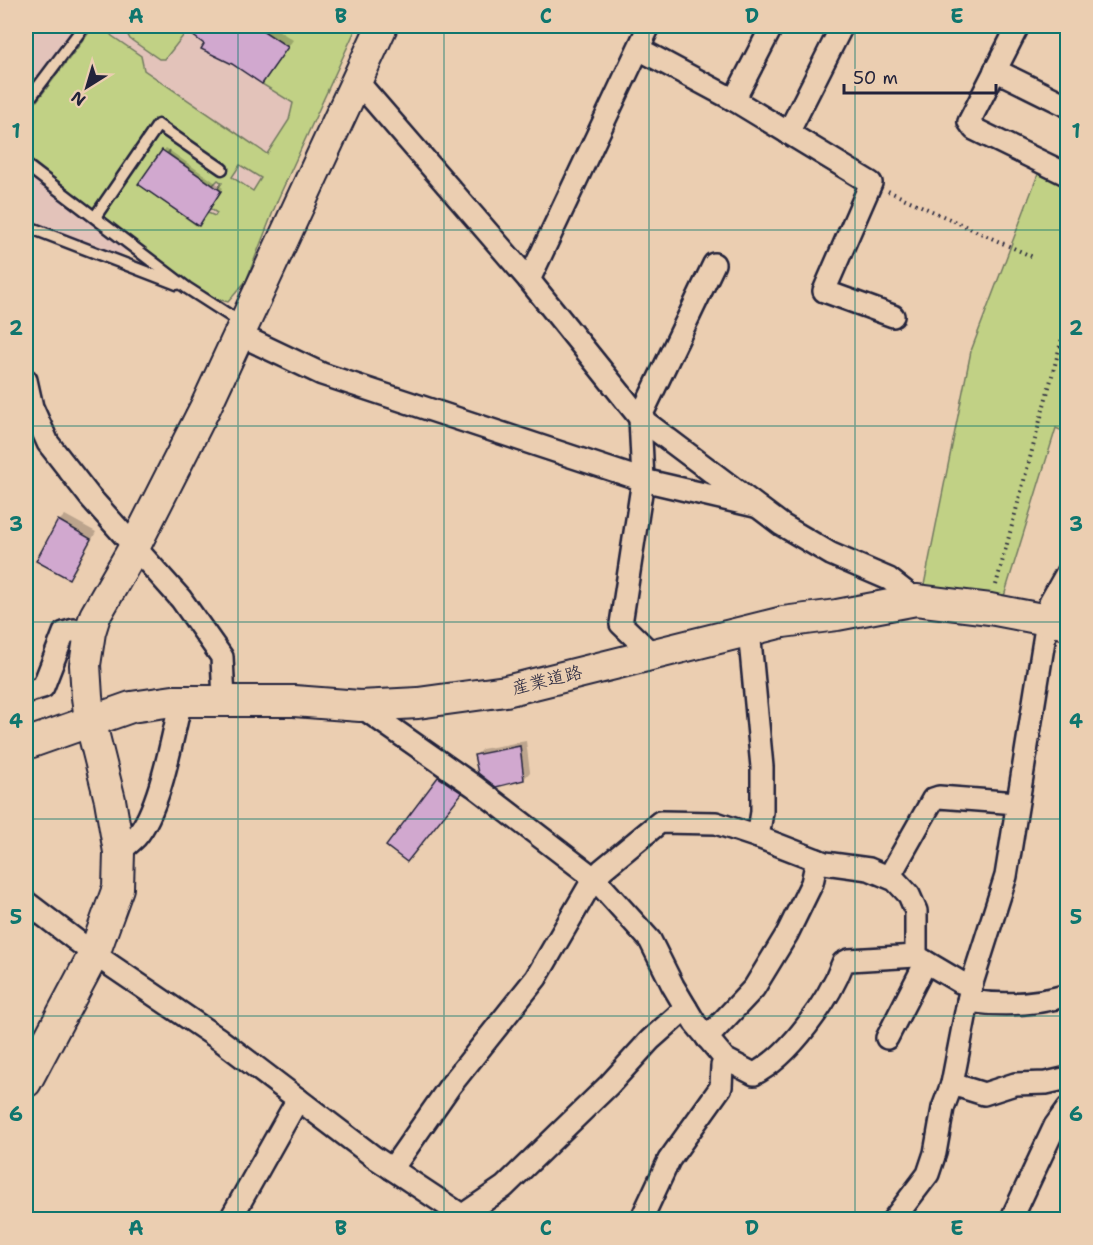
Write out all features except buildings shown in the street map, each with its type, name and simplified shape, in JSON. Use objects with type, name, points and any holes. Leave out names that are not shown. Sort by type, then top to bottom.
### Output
[{"type":"street","points":[[26,1082],[94,954],[118,888],[119,852],[110,800],[90,720],[85,665],[95,616],[134,548],[206,406],[382,26]]},
{"type":"street","points":[[529,280],[649,26]]},
{"type":"street","points":[[734,100],[772,26]]},
{"type":"street","points":[[788,133],[842,26]]},
{"type":"street","points":[[1018,26],[969,122],[971,126],[1068,175]]},
{"type":"street","points":[[639,49],[734,100],[871,183],[824,291],[892,316]]},
{"type":"street","points":[[995,70],[1068,106]]},
{"type":"street","points":[[357,81],[529,280],[640,418],[782,525],[831,554],[889,579],[916,600]]},
{"type":"street","points":[[652,654],[621,624],[643,480],[640,418],[714,264]]},
{"type":"street","points":[[242,330],[322,374],[643,480],[755,506]]},
{"type":"street","points":[[26,380],[32,407],[48,443],[90,498],[181,599],[222,657],[224,700]]},
{"type":"street","points":[[893,1220],[928,1174],[935,1153],[943,1108],[952,1084],[970,993],[1006,876],[1017,803],[1057,621],[1050,603],[1068,571]]},
{"type":"street","name":"産業道路","points":[[26,744],[131,707],[181,701],[294,700],[360,706],[418,703],[506,691],[783,622],[837,615],[916,600],[990,609],[1057,621]]},
{"type":"street","points":[[26,692],[43,687],[64,633],[74,630],[89,638]]},
{"type":"street","points":[[749,630],[762,767],[762,812],[758,837]]},
{"type":"street","points":[[119,852],[137,836],[150,815],[166,767],[181,701]]},
{"type":"street","points":[[360,706],[474,786],[594,878],[650,940],[686,1008],[707,1038],[725,1059],[754,1074],[764,1069],[787,1048],[819,1009],[843,963],[849,960],[921,959],[960,982],[970,993],[992,1004],[1015,1005],[1068,995]]},
{"type":"street","points":[[889,878],[933,799],[939,797],[1017,803]]},
{"type":"street","points":[[392,1168],[450,1086],[536,978],[594,878],[603,868],[660,822],[716,823],[825,863],[869,869],[895,880],[909,895],[916,911],[921,959],[887,1038]]},
{"type":"street","points":[[707,1038],[754,988],[787,934],[812,883],[817,860]]},
{"type":"street","points":[[26,902],[94,954],[219,1039],[392,1168],[467,1218],[470,1211],[504,1187],[609,1084],[650,1040],[686,1008]]},
{"type":"street","points":[[641,1220],[669,1160],[721,1087],[722,1066],[725,1059]]},
{"type":"street","points":[[952,1084],[984,1094],[1015,1084],[1046,1083],[1068,1078]]},
{"type":"street","points":[[230,1220],[298,1099]]},
{"type":"street","points":[[1011,1220],[1055,1126],[1068,1108]]},
{"type":"lane","points":[[26,103],[84,26]]},
{"type":"lane","points":[[95,217],[158,125],[222,169]]},
{"type":"lane","points":[[26,165],[242,330]]},
{"type":"lane","points":[[26,226],[187,288]]},
{"type":"path","points":[[871,183],[1033,257]]},
{"type":"path","points":[[990,609],[1068,316]]},
{"type":"shaded area","points":[[26,26],[357,26],[278,199],[246,281],[228,302],[217,299],[186,281],[134,240],[125,252],[119,255],[26,219]]},
{"type":"green space","points":[[94,26],[104,26],[112,36],[141,56],[144,70],[267,154],[289,120],[293,103],[262,84],[287,47],[256,26],[357,26],[278,199],[246,281],[228,302],[217,299],[186,281],[26,156],[26,115]],"holes":[[[162,150],[167,154],[170,150],[169,154],[213,185],[218,180],[222,183],[218,188],[221,191],[209,208],[217,213],[215,216],[208,213],[198,226],[139,184]],[[240,165],[261,178],[253,191],[232,177]]]},
{"type":"green space","points":[[123,26],[179,26],[187,31],[165,59],[159,59],[130,39]]},
{"type":"green space","points":[[1043,161],[1067,175],[1067,433],[1056,428],[1001,606],[922,595],[971,351]]}]
